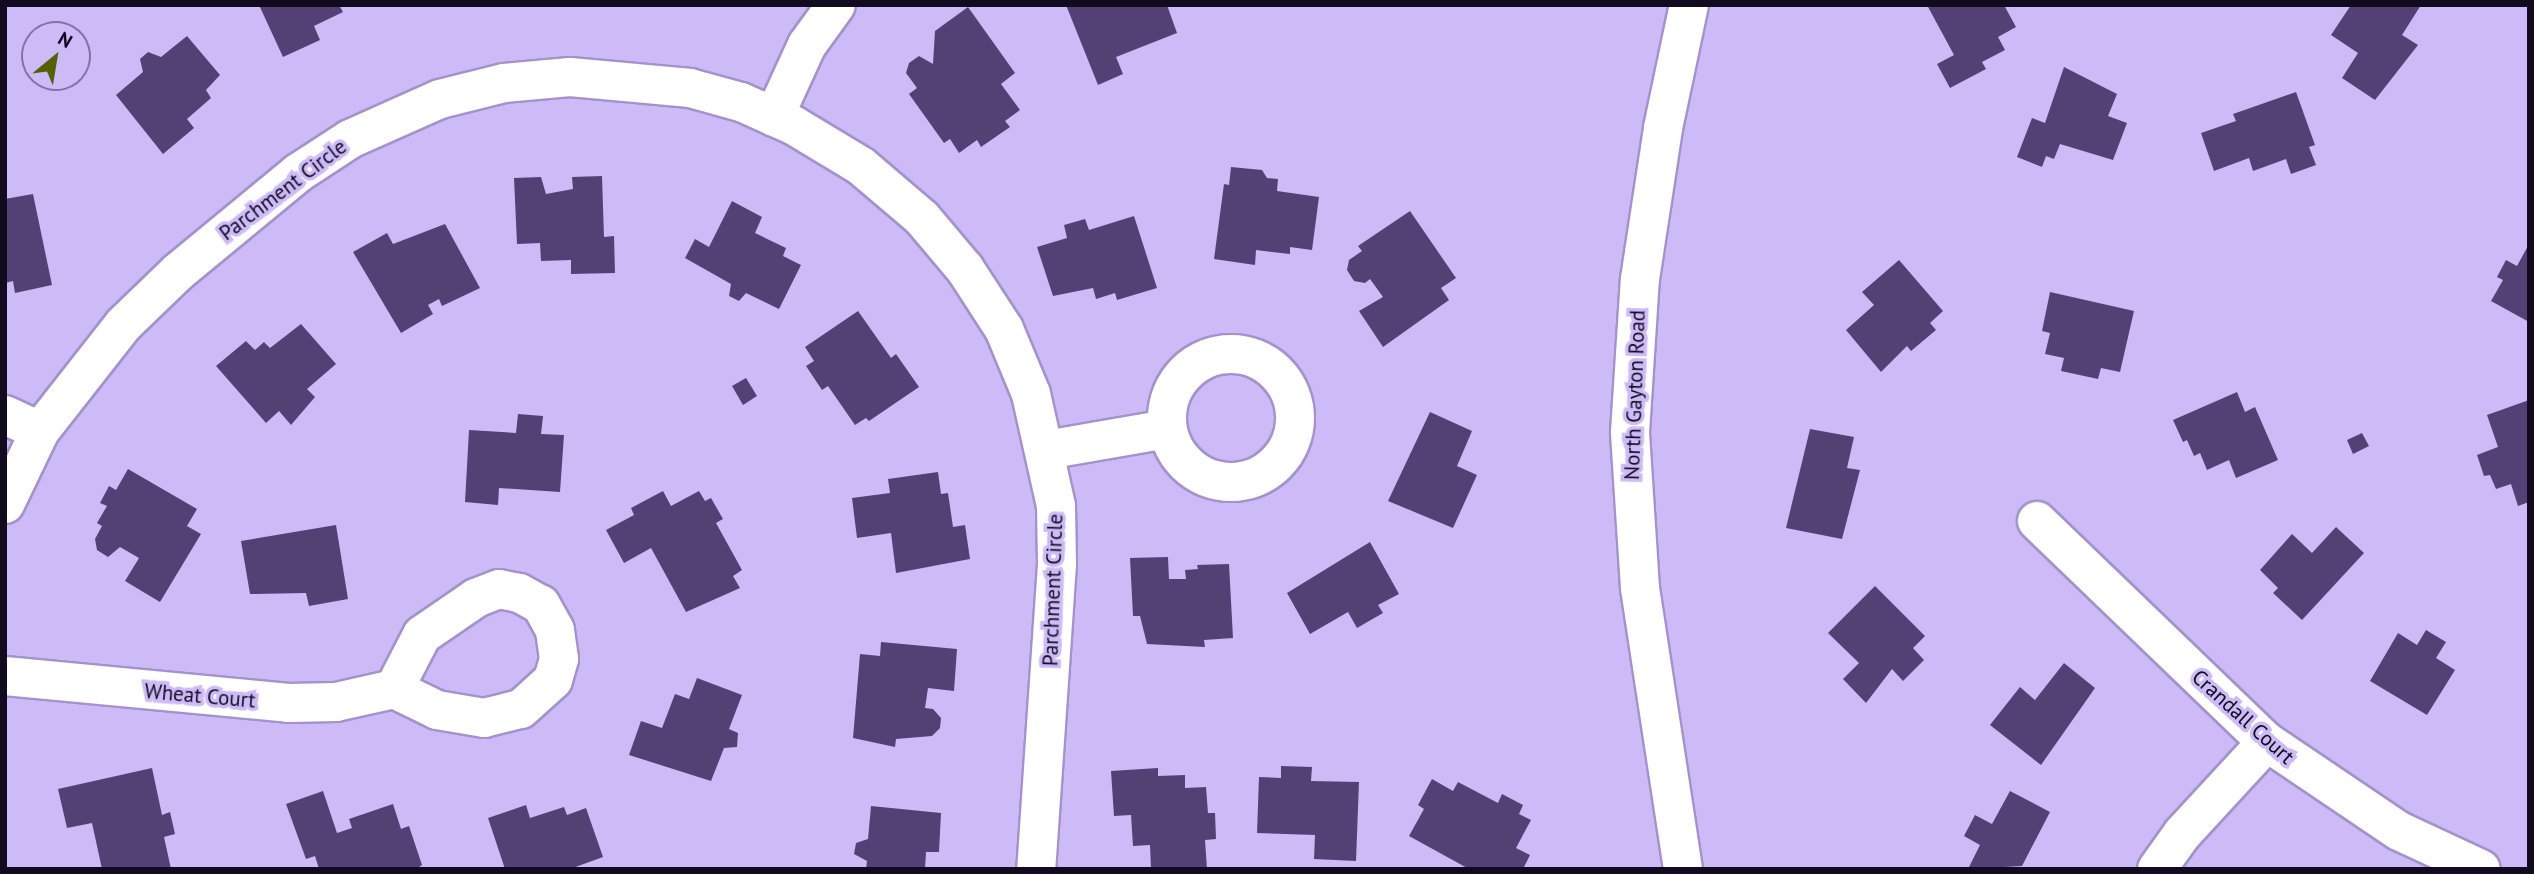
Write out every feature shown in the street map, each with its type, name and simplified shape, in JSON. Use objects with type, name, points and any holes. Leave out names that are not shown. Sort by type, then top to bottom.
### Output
[{"type":"street","points":[[774,117],[807,45],[835,5]]},
{"type":"street","name":"North Gayton Road","points":[[1683,869],[1640,587],[1630,432],[1640,279],[1663,128],[1689,5]]},
{"type":"street","name":"Parchment Circle","points":[[5,504],[40,431],[91,360],[178,272],[299,173],[350,139],[405,112],[504,83],[570,76],[690,88],[774,117],[861,166],[922,218],[965,269],[1003,328],[1031,394],[1056,506],[1058,564],[1036,869]]},
{"type":"street","points":[[5,415],[40,431]]},
{"type":"street","points":[[1045,450],[1167,429]]},
{"type":"street","name":"Crandall Court","points":[[2037,521],[2267,743],[2399,831],[2481,869]]},
{"type":"street","name":"Wheat Court","points":[[5,676],[289,703],[336,702],[394,689]]},
{"type":"street","points":[[2157,869],[2182,834],[2267,743]]},
{"type":"building","points":[[259,5],[339,5],[343,12],[314,26],[320,40],[283,57]]},
{"type":"building","points":[[1066,5],[1167,5],[1177,33],[1116,57],[1123,74],[1098,85]]},
{"type":"building","points":[[1927,5],[2004,5],[2016,27],[1998,37],[2005,50],[1982,62],[1986,69],[1950,88],[1937,64],[1954,55]]},
{"type":"building","points":[[2351,5],[2421,5],[2402,35],[2418,45],[2375,100],[2342,78],[2358,53],[2331,35]]},
{"type":"building","points":[[968,7],[1015,73],[1001,84],[1020,110],[1005,121],[1010,127],[981,147],[977,140],[959,153],[950,139],[944,143],[909,94],[917,88],[906,73],[909,63],[919,56],[933,64],[935,31]]},
{"type":"building","points":[[187,36],[220,75],[206,90],[211,98],[187,119],[194,128],[163,154],[116,95],[143,72],[140,59],[148,52],[161,57]]},
{"type":"building","points":[[2064,67],[2117,94],[2108,116],[2127,123],[2113,160],[2060,144],[2054,159],[2046,156],[2042,167],[2017,157],[2032,118],[2045,123]]},
{"type":"building","points":[[2296,92],[2315,145],[2309,147],[2316,165],[2291,174],[2286,159],[2253,171],[2249,158],[2214,171],[2201,133],[2236,121],[2233,114]]},
{"type":"building","points":[[1231,167],[1262,170],[1267,178],[1278,179],[1277,191],[1319,197],[1312,250],[1290,247],[1290,254],[1256,250],[1255,265],[1214,259],[1224,184],[1229,185]]},
{"type":"building","points":[[602,176],[604,237],[614,236],[615,273],[571,274],[571,260],[541,261],[540,243],[517,244],[514,178],[541,177],[546,194],[573,189],[572,177]]},
{"type":"building","points":[[33,194],[52,285],[15,293],[13,281],[5,283],[5,199]]},
{"type":"building","points":[[732,201],[762,217],[755,233],[786,248],[783,256],[801,265],[779,309],[746,293],[739,301],[729,296],[731,284],[685,258],[695,239],[709,247]]},
{"type":"building","points":[[1410,211],[1456,278],[1441,288],[1449,300],[1383,347],[1359,311],[1383,297],[1370,279],[1365,283],[1354,281],[1347,270],[1349,260],[1362,251],[1358,246]]},
{"type":"building","points":[[1134,216],[1157,288],[1117,300],[1115,293],[1096,299],[1093,288],[1053,296],[1037,247],[1067,238],[1064,225],[1085,219],[1089,230]]},
{"type":"building","points":[[445,224],[480,288],[442,306],[439,299],[428,305],[433,314],[401,333],[353,252],[387,233],[393,244]]},
{"type":"building","points":[[2529,244],[2529,322],[2491,301],[2503,280],[2497,277],[2506,260],[2517,266]]},
{"type":"building","points":[[1899,260],[1943,311],[1930,323],[1936,330],[1911,351],[1907,346],[1881,372],[1846,330],[1874,305],[1862,292]]},
{"type":"building","points":[[2050,292],[2134,311],[2120,372],[2101,368],[2098,379],[2061,371],[2064,358],[2045,354],[2050,333],[2042,331]]},
{"type":"building","points":[[858,311],[891,358],[896,354],[919,387],[869,421],[866,418],[855,425],[828,386],[822,390],[806,366],[814,361],[805,347]]},
{"type":"building","points":[[301,324],[336,364],[307,389],[315,397],[291,425],[279,411],[266,423],[216,366],[246,341],[255,350],[264,342],[270,348]]},
{"type":"building","points":[[746,378],[757,396],[743,405],[732,386]]},
{"type":"building","points":[[2237,392],[2245,412],[2255,407],[2278,460],[2236,478],[2229,460],[2207,470],[2200,453],[2194,456],[2187,440],[2183,442],[2173,420]]},
{"type":"building","points":[[2529,400],[2529,502],[2518,506],[2511,484],[2496,489],[2490,475],[2484,476],[2477,455],[2498,447],[2487,415]]},
{"type":"building","points":[[1430,412],[1472,431],[1457,466],[1477,475],[1453,528],[1388,501]]},
{"type":"building","points":[[518,414],[543,416],[541,434],[564,435],[560,492],[499,488],[498,505],[465,502],[469,430],[516,433]]},
{"type":"building","points":[[1810,429],[1854,437],[1847,468],[1860,470],[1842,539],[1786,528]]},
{"type":"building","points":[[2362,433],[2369,446],[2353,454],[2347,440]]},
{"type":"building","points":[[128,469],[197,509],[187,526],[201,534],[160,602],[125,581],[139,558],[120,547],[108,557],[97,550],[95,539],[102,526],[97,523],[107,506],[100,503],[109,486],[116,490]]},
{"type":"building","points":[[938,472],[941,494],[948,493],[953,527],[965,525],[970,559],[896,573],[891,533],[857,538],[852,498],[890,493],[888,479]]},
{"type":"building","points":[[663,491],[671,506],[699,491],[705,501],[711,498],[723,519],[716,523],[742,570],[733,576],[740,588],[686,612],[651,548],[624,563],[606,530],[634,515],[631,508]]},
{"type":"building","points":[[336,525],[348,599],[309,606],[306,593],[250,594],[241,541]]},
{"type":"building","points":[[2336,527],[2364,553],[2302,620],[2273,593],[2278,588],[2260,570],[2292,534],[2312,553]]},
{"type":"building","points":[[1370,542],[1399,594],[1378,605],[1383,613],[1357,628],[1348,612],[1310,634],[1287,593]]},
{"type":"building","points":[[1168,557],[1169,579],[1186,579],[1185,570],[1198,569],[1197,565],[1229,564],[1233,638],[1204,640],[1205,647],[1147,644],[1140,616],[1133,616],[1130,558]]},
{"type":"building","points":[[1875,586],[1925,636],[1913,648],[1924,660],[1903,681],[1892,669],[1866,703],[1843,679],[1859,663],[1828,633]]},
{"type":"building","points":[[2426,630],[2446,642],[2436,658],[2455,670],[2427,715],[2370,681],[2398,633],[2417,645]]},
{"type":"building","points":[[881,642],[957,649],[954,691],[928,688],[925,708],[933,709],[941,718],[940,728],[932,736],[896,739],[895,747],[853,738],[860,654],[880,656]]},
{"type":"building","points":[[2064,663],[2095,688],[2041,765],[1990,725],[2020,687],[2035,700]]},
{"type":"building","points":[[697,678],[742,695],[729,729],[738,733],[737,747],[724,748],[711,781],[629,755],[641,721],[662,728],[675,694],[689,699]]},
{"type":"building","points":[[1281,766],[1312,767],[1311,781],[1359,782],[1356,861],[1314,859],[1315,835],[1257,833],[1259,777],[1281,778]]},
{"type":"building","points":[[152,768],[162,815],[170,812],[175,834],[164,837],[171,869],[102,869],[92,823],[67,828],[58,789]]},
{"type":"building","points":[[1158,768],[1158,776],[1185,775],[1185,788],[1206,787],[1208,813],[1215,813],[1216,839],[1205,840],[1207,869],[1151,869],[1150,845],[1133,846],[1131,815],[1114,816],[1111,771]]},
{"type":"building","points":[[1432,779],[1453,791],[1458,782],[1498,803],[1502,794],[1523,805],[1519,814],[1531,820],[1516,848],[1530,855],[1523,869],[1469,869],[1409,836],[1424,809],[1418,805]]},
{"type":"building","points":[[323,791],[337,833],[352,828],[349,819],[393,804],[401,829],[409,826],[422,865],[416,869],[319,869],[315,856],[306,859],[286,804]]},
{"type":"building","points":[[2010,791],[2050,812],[2022,866],[1968,869],[1980,845],[1964,836],[1975,815],[1992,824]]},
{"type":"building","points":[[526,805],[530,818],[564,807],[567,815],[586,808],[603,857],[570,869],[505,869],[488,818]]},
{"type":"building","points":[[871,806],[941,813],[939,852],[926,852],[925,869],[866,869],[867,861],[854,854],[856,843],[868,839]]}]
